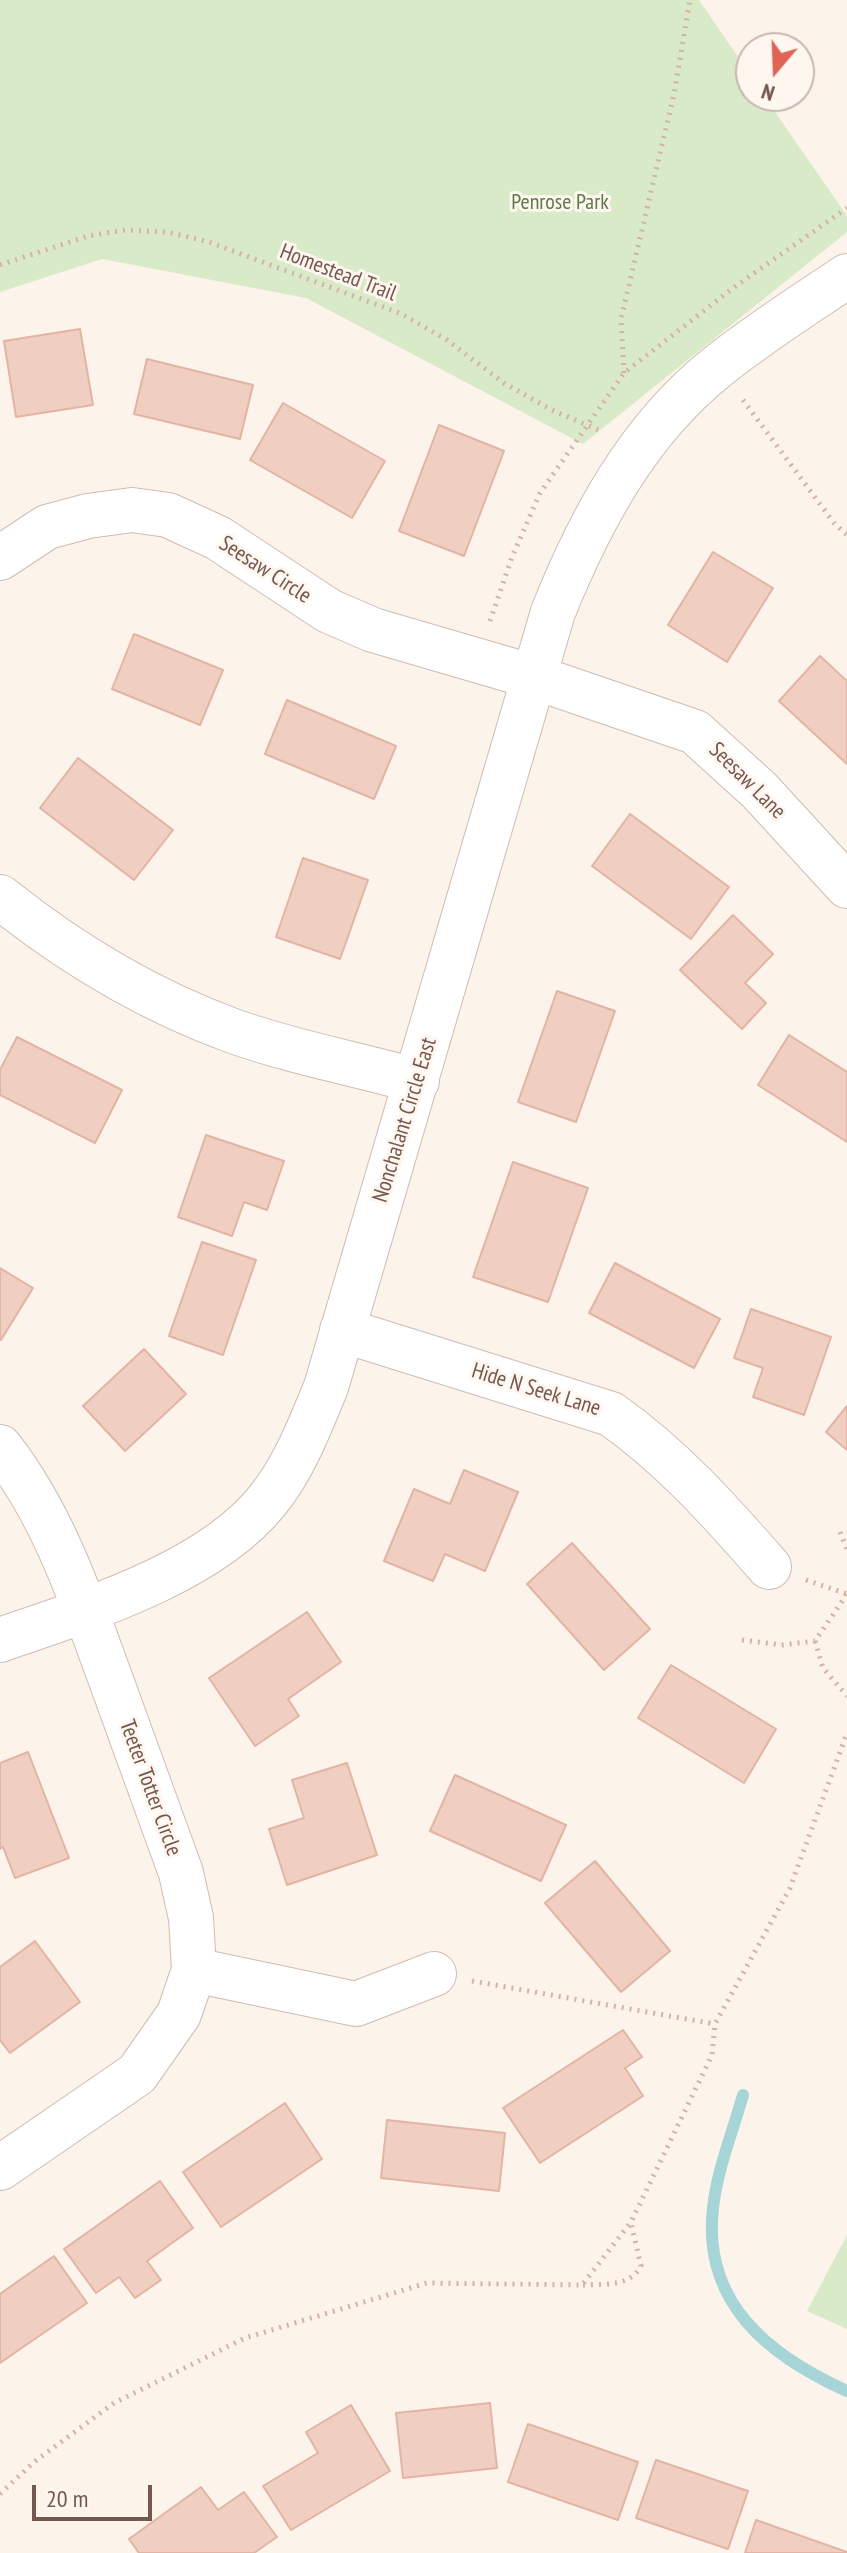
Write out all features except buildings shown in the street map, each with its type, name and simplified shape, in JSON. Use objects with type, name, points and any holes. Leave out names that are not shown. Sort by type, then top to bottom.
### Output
[{"type":"street","name":"Nonchalant Circle East","points":[[0,1640],[85,1610],[192,1562],[238,1529],[267,1501],[308,1430],[326,1387],[553,612],[572,564],[598,513],[636,451],[667,413],[718,366],[847,276]]},
{"type":"street","name":"Seesaw Circle","points":[[0,558],[47,527],[88,516],[132,510],[168,515],[218,538],[329,611],[373,630],[534,677]]},
{"type":"street","name":"Seesaw Lane","points":[[534,677],[695,732],[760,791],[847,886]]},
{"type":"street","points":[[0,897],[69,947],[166,1003],[235,1031],[417,1081]]},
{"type":"street","name":"Hide N Seek Lane","points":[[342,1330],[611,1414],[646,1439],[715,1505],[769,1567]]},
{"type":"street","name":"Teeter Totter Circle","points":[[0,1447],[25,1482],[50,1529],[85,1610],[181,1873],[191,1918],[194,1970],[179,2014],[137,2074],[0,2168]]},
{"type":"street","points":[[194,1970],[356,2004],[434,1974]]},
{"type":"path","points":[[624,373],[621,319],[674,94],[690,0]]},
{"type":"path","name":"Homestead Trail","points":[[0,265],[88,236],[125,230],[167,232],[209,242],[402,314],[447,340],[504,383],[636,451]]},
{"type":"path","points":[[740,396],[834,523],[847,535]]},
{"type":"path","points":[[840,1532],[847,1549]]},
{"type":"path","points":[[742,1640],[781,1645],[815,1641],[847,1594]]},
{"type":"path","points":[[815,1641],[823,1668],[847,1696]]},
{"type":"path","points":[[582,2285],[631,2222],[712,2055],[715,2024],[790,1888],[847,1733]]},
{"type":"path","points":[[434,1974],[715,2024]]},
{"type":"path","points":[[0,2494],[34,2462],[114,2403],[245,2338],[427,2283],[620,2283],[636,2275],[641,2266],[631,2222]]},
{"type":"green space","name":"Penrose Park","points":[[0,0],[699,0],[735,53],[735,112],[775,112],[847,216],[847,232],[583,444],[306,298],[102,259],[0,292]]},
{"type":"green space","points":[[847,2235],[847,2329],[807,2311]]},
{"type":"waterway","points":[[743,2095],[713,2208],[712,2242],[718,2272],[730,2298],[767,2343],[818,2377],[847,2391]]}]
